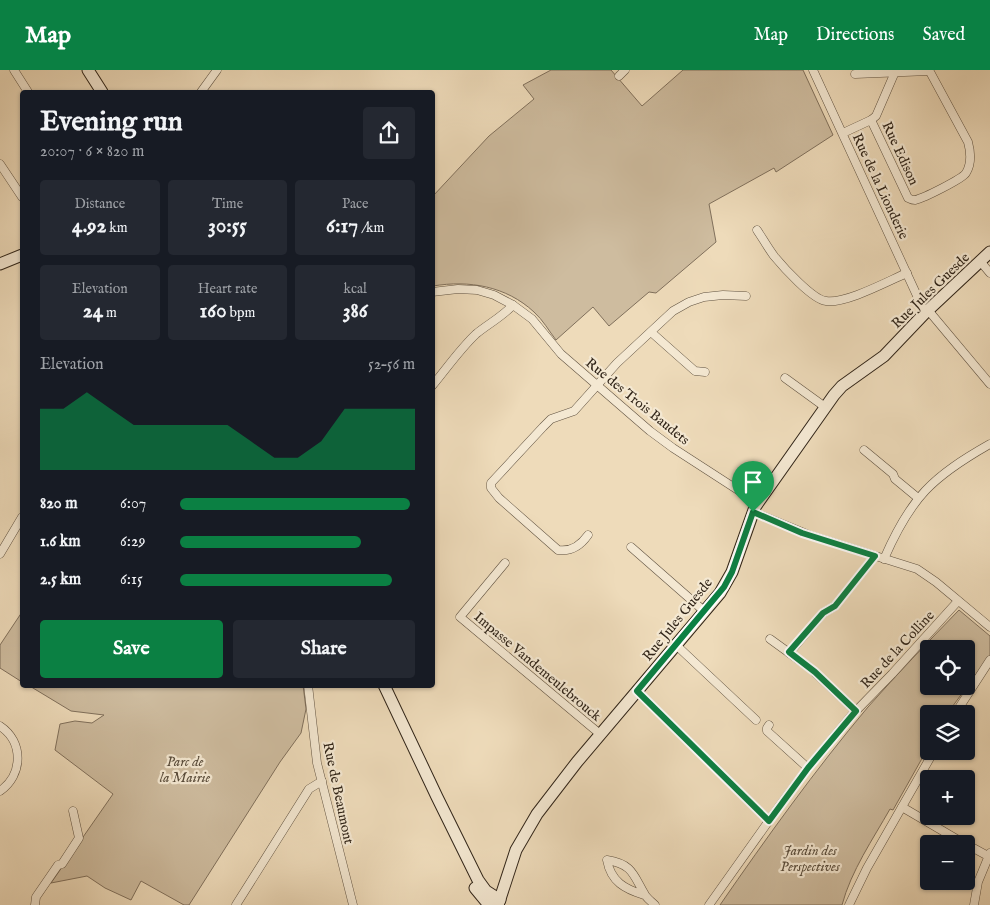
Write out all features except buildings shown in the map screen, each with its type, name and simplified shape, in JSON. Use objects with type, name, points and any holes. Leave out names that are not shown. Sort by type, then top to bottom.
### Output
[{"type":"main road","points":[[88,70],[101,90]]},
{"type":"main road","points":[[96,70],[105,90]]},
{"type":"main road","name":"Rue Jules Guesde","points":[[499,902],[516,850],[532,822],[600,734],[720,593],[728,579],[756,507],[825,407],[842,386],[879,360],[990,252]]},
{"type":"main road","points":[[0,264],[20,256]]},
{"type":"main road","points":[[385,688],[436,797],[482,887],[499,902]]},
{"type":"main road","points":[[436,797],[472,883],[480,896],[489,905]]},
{"type":"street","points":[[14,70],[27,90]]},
{"type":"street","points":[[202,90],[217,70]]},
{"type":"street","name":"Rue de la Lionderie","points":[[814,70],[907,273],[927,312],[990,384]]},
{"type":"street","name":"Rue Edison","points":[[855,74],[929,71],[968,142],[971,155],[967,172],[960,180],[916,200],[908,198],[871,120]]},
{"type":"street","name":"Rue Edison","points":[[843,133],[871,120],[879,110],[895,72]]},
{"type":"street","points":[[1,167],[20,191]]},
{"type":"street","points":[[757,230],[781,264],[808,290],[823,301],[847,298],[907,273]]},
{"type":"street","points":[[980,261],[990,273]]},
{"type":"street","name":"Rue des Trois Baudets","points":[[435,292],[458,289],[477,290],[494,295],[513,305],[532,319],[561,354],[662,441],[756,507],[802,533],[923,573],[990,627]]},
{"type":"street","points":[[588,535],[582,544],[569,550],[558,550],[499,498],[491,488],[491,483],[543,427],[551,420],[574,411],[617,363],[673,311],[689,302],[704,297],[746,296]]},
{"type":"street","points":[[435,382],[465,345],[478,333],[504,315],[513,305]]},
{"type":"street","points":[[651,332],[695,371],[705,372]]},
{"type":"street","points":[[785,378],[825,407]]},
{"type":"street","points":[[884,559],[903,520],[918,498],[954,465],[990,444]]},
{"type":"street","points":[[864,450],[918,498]]},
{"type":"street","points":[[0,554],[20,520]]},
{"type":"street","points":[[631,547],[704,611]]},
{"type":"street","points":[[789,652],[823,613],[835,606],[875,556]]},
{"type":"street","name":"Impasse Vandemeulebrouck","points":[[506,563],[460,617],[600,734]]},
{"type":"street","name":"Rue de la Colline","points":[[709,905],[808,768],[856,711],[958,601]]},
{"type":"street","points":[[770,639],[815,672],[856,711]]},
{"type":"street","points":[[676,646],[756,720]]},
{"type":"street","points":[[961,705],[990,660]]},
{"type":"street","name":"Rue de Beaumont","points":[[308,688],[317,763],[353,905]]},
{"type":"street","points":[[637,691],[769,821]]},
{"type":"street","points":[[769,725],[767,731],[808,768]]},
{"type":"street","points":[[0,726],[12,738],[18,756],[17,767],[13,777],[0,791]]},
{"type":"street","points":[[849,905],[862,878],[929,760]]},
{"type":"street","points":[[236,905],[309,789],[322,781]]},
{"type":"street","points":[[902,807],[950,835]]},
{"type":"street","points":[[34,905],[36,897],[58,865],[62,864],[78,838],[73,811]]},
{"type":"street","points":[[974,905],[978,882],[989,854],[975,848]]},
{"type":"street","points":[[644,895],[637,879],[629,869],[618,862],[607,860],[610,873],[617,882],[628,889],[644,895],[655,905]]},
{"type":"green space","points":[[551,70],[611,70],[642,106],[683,70],[803,70],[833,135],[776,172],[774,168],[709,204],[716,242],[656,293],[649,292],[609,326],[593,307],[556,340],[537,315],[511,296],[486,287],[473,285],[435,286],[435,194],[489,136],[534,99],[523,85]]},
{"type":"green space","name":"Jardin des Perspectives","points":[[959,610],[990,636],[990,655],[975,676],[975,640],[930,640]]},
{"type":"green space","points":[[20,615],[20,681],[0,668],[0,645]]},
{"type":"green space","name":"Jardin des Perspectives","points":[[920,651],[920,695],[961,695],[954,705],[920,705],[921,760],[893,810],[890,809],[863,856],[851,880],[842,905],[720,905],[829,755],[890,682]]},
{"type":"green space","name":"Parc de la Mairie","points":[[33,688],[303,688],[306,709],[301,733],[280,762],[189,905],[184,905],[141,881],[131,900],[105,888],[87,876],[51,883],[113,794],[55,750],[60,724],[75,721],[92,723],[104,715],[71,711]]},
{"type":"route","points":[[753,512],[802,533],[875,556],[835,606],[824,612],[789,652],[806,664],[856,711],[808,768],[769,821],[637,691],[724,587],[732,572],[753,512]]}]
